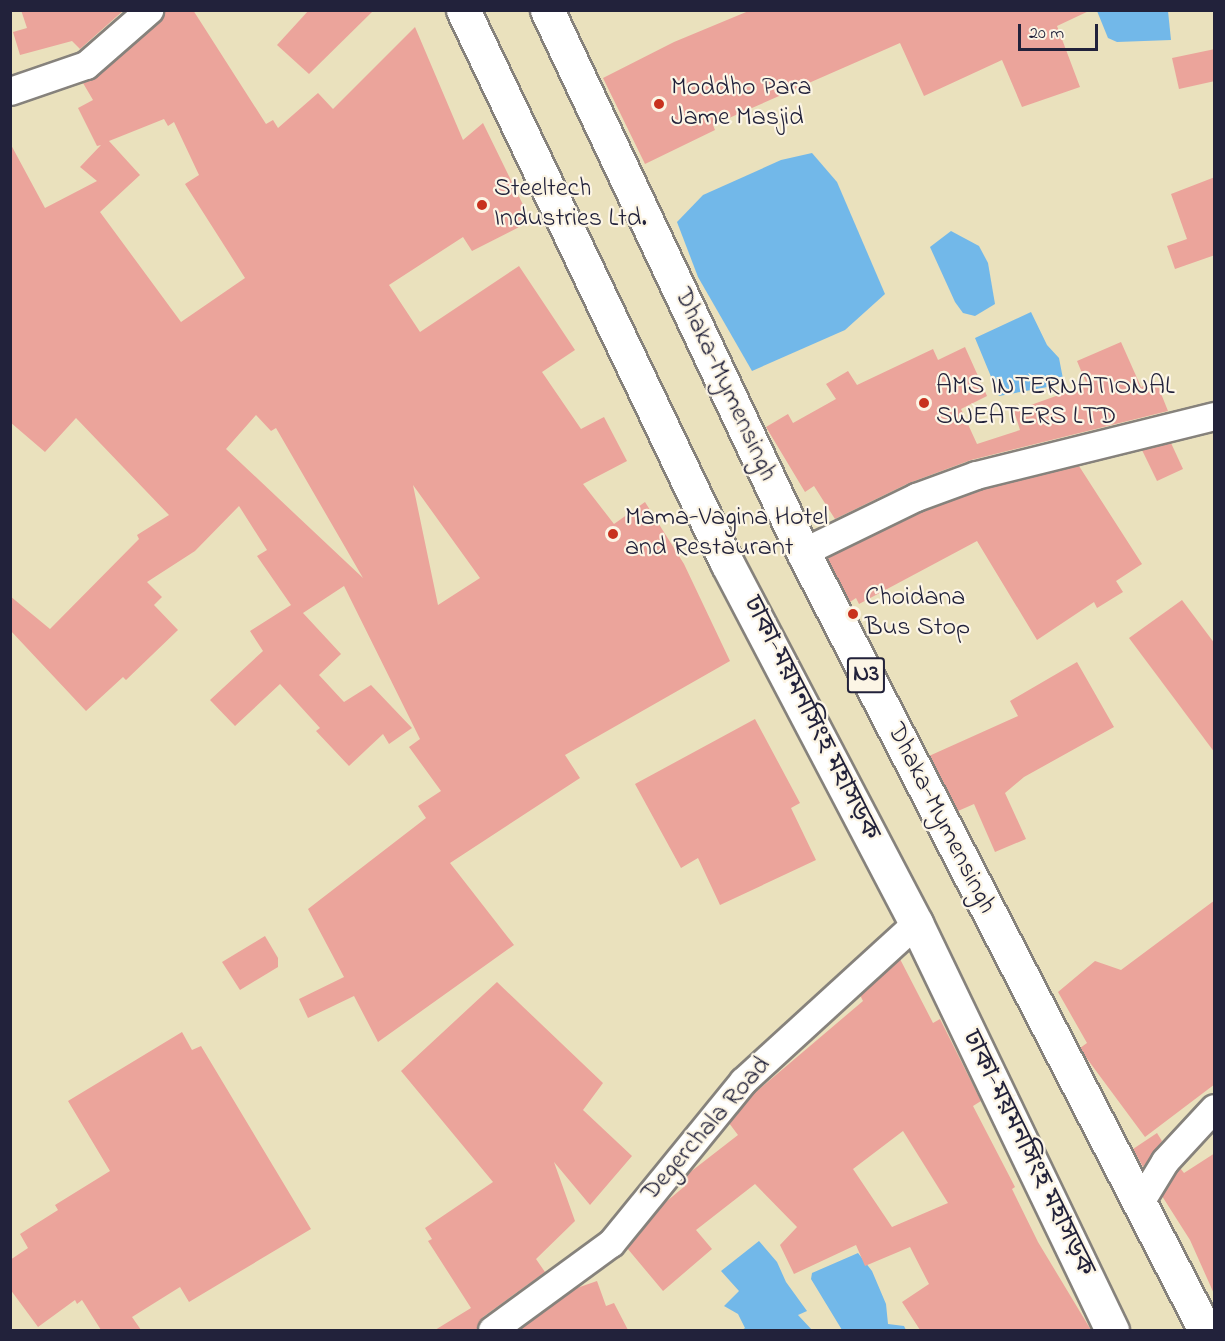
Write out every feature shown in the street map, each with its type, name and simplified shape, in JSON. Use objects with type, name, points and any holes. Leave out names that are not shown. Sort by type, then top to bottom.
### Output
[{"type":"highway","name":"ঢাকা-ময়মনসিংহ মহাসড়ক","points":[[463,10],[727,563],[916,923],[1112,1330]]},
{"type":"highway","name":"Dhaka-Mymensingh","points":[[547,10],[803,552],[1205,1330]]},
{"type":"street","points":[[10,91],[86,65],[149,10]]},
{"type":"street","points":[[803,552],[916,497],[976,475],[1215,416]]},
{"type":"street","name":"Degerchala Road","points":[[492,1330],[611,1243],[743,1081],[916,923]]},
{"type":"street","points":[[1140,1202],[1165,1161],[1215,1108]]},
{"type":"water","points":[[1097,11],[1168,11],[1171,40],[1117,42],[1108,38]]},
{"type":"water","points":[[812,153],[837,182],[885,294],[845,330],[752,371],[698,277],[677,222],[703,195],[781,160]]},
{"type":"water","points":[[951,231],[979,246],[988,263],[995,304],[975,316],[963,313],[955,302],[930,247]]},
{"type":"water","points":[[1031,312],[1047,345],[1059,358],[1064,384],[999,396],[975,338]]},
{"type":"water","points":[[759,1241],[777,1262],[786,1282],[807,1311],[798,1315],[812,1330],[742,1330],[745,1328],[738,1314],[724,1306],[739,1291],[721,1271]]},
{"type":"water","points":[[858,1253],[872,1271],[886,1304],[888,1324],[904,1326],[906,1330],[842,1330],[811,1279],[812,1273]]},
{"type":"building","points":[[21,10],[124,10],[80,49],[72,41],[20,55],[13,32],[27,28]]},
{"type":"building","points":[[164,10],[193,10],[266,124],[273,120],[278,128],[318,93],[333,109],[415,27],[463,140],[483,123],[531,221],[472,251],[463,237],[389,285],[420,332],[519,266],[575,350],[542,372],[581,429],[604,417],[627,461],[583,484],[614,524],[645,502],[684,564],[730,661],[565,755],[580,778],[450,863],[514,945],[378,1042],[354,996],[308,1018],[299,999],[344,977],[308,909],[426,818],[418,806],[441,791],[409,747],[420,739],[344,586],[303,613],[341,654],[319,675],[344,702],[371,685],[412,728],[389,744],[383,734],[349,766],[316,731],[320,728],[280,684],[235,726],[210,700],[263,651],[250,631],[291,605],[257,556],[267,550],[239,506],[195,551],[147,582],[162,597],[154,605],[178,630],[126,680],[123,677],[86,711],[10,630],[10,596],[50,629],[139,539],[137,535],[169,515],[76,418],[45,452],[10,422],[10,143],[45,208],[97,181],[80,167],[101,145],[97,146],[78,108],[93,100],[83,83],[96,77],[159,22]],"holes":[[[164,119],[168,126],[174,122],[199,175],[185,184],[245,278],[181,322],[100,212],[140,175],[109,141]],[[256,415],[271,431],[276,428],[363,578],[226,449]],[[413,485],[480,578],[438,605]]]},
{"type":"building","points":[[309,10],[374,10],[309,74],[277,45]]},
{"type":"building","points":[[751,10],[1091,10],[1057,26],[1080,87],[1022,107],[1002,60],[924,96],[900,43],[713,125],[715,130],[645,164],[603,78],[674,42]]},
{"type":"building","points":[[1215,49],[1215,81],[1179,89],[1172,58]]},
{"type":"building","points":[[1215,177],[1215,255],[1175,269],[1167,246],[1187,239],[1171,194]]},
{"type":"building","points":[[1121,342],[1141,387],[1156,381],[1168,411],[971,460],[909,483],[835,519],[814,486],[805,492],[766,427],[788,414],[793,423],[836,399],[826,384],[848,371],[857,385],[933,349],[938,360],[965,347],[987,396],[961,409],[977,444],[1020,430],[1014,411],[1087,385],[1077,361]]},
{"type":"building","points":[[1171,443],[1183,469],[1157,481],[1142,450]]},
{"type":"building","points":[[1079,466],[1142,564],[1116,581],[1123,592],[1097,608],[1094,602],[1037,640],[977,541],[859,604],[856,598],[850,602],[827,558],[922,512],[981,490]]},
{"type":"building","points":[[1182,600],[1215,644],[1215,753],[1129,638]]},
{"type":"building","points":[[1077,662],[1114,727],[1024,777],[1005,793],[1026,839],[995,852],[974,804],[958,811],[929,756],[1018,716],[1010,701]]},
{"type":"building","points":[[755,719],[800,803],[791,808],[816,860],[720,905],[698,858],[681,868],[635,784]]},
{"type":"building","points":[[1215,900],[1215,1084],[1145,1137],[1080,1048],[1087,1043],[1058,992],[1095,961],[1121,970]]},
{"type":"building","points":[[265,936],[278,958],[278,967],[240,990],[222,962]]},
{"type":"building","points":[[900,959],[933,1023],[940,1019],[981,1101],[973,1106],[1015,1187],[1012,1189],[1038,1242],[1091,1330],[920,1330],[902,1302],[929,1284],[910,1247],[865,1266],[856,1245],[794,1274],[780,1245],[797,1227],[755,1184],[696,1230],[712,1249],[663,1291],[627,1248],[661,1206],[685,1186],[682,1181],[689,1173],[738,1135],[729,1123],[751,1096],[863,1001],[860,995]],"holes":[[[903,1131],[948,1203],[892,1227],[853,1169]]]},
{"type":"building","points":[[497,982],[603,1083],[583,1110],[632,1156],[590,1205],[554,1162],[575,1221],[536,1259],[545,1272],[483,1317],[476,1330],[435,1330],[471,1308],[428,1241],[432,1239],[425,1228],[493,1182],[401,1071]]},
{"type":"building","points":[[182,1032],[192,1050],[201,1046],[311,1229],[189,1302],[180,1287],[132,1317],[141,1330],[101,1330],[82,1300],[77,1304],[75,1300],[38,1327],[10,1289],[10,1260],[28,1248],[20,1234],[58,1210],[55,1205],[110,1171],[68,1101]]},
{"type":"building","points":[[1157,1133],[1162,1141],[1143,1167],[1133,1149]]},
{"type":"building","points":[[1215,1153],[1215,1296],[1190,1240],[1162,1196],[1180,1168],[1184,1173]]},
{"type":"building","points":[[597,1281],[606,1306],[614,1303],[628,1330],[518,1330],[574,1289]]},
{"type":"place","name":"Moddho Para Jame Masjid","points":[[659,104]]},
{"type":"place","name":"Steeltech Industries Ltd.","points":[[482,205]]},
{"type":"place","name":"AMS INTERNATIONAL SWEATERS LTD","points":[[924,403]]},
{"type":"place","name":"Mama-Vagina Hotel and Restaurant","points":[[613,534]]},
{"type":"place","name":"Choidana Bus Stop","points":[[853,614]]}]
